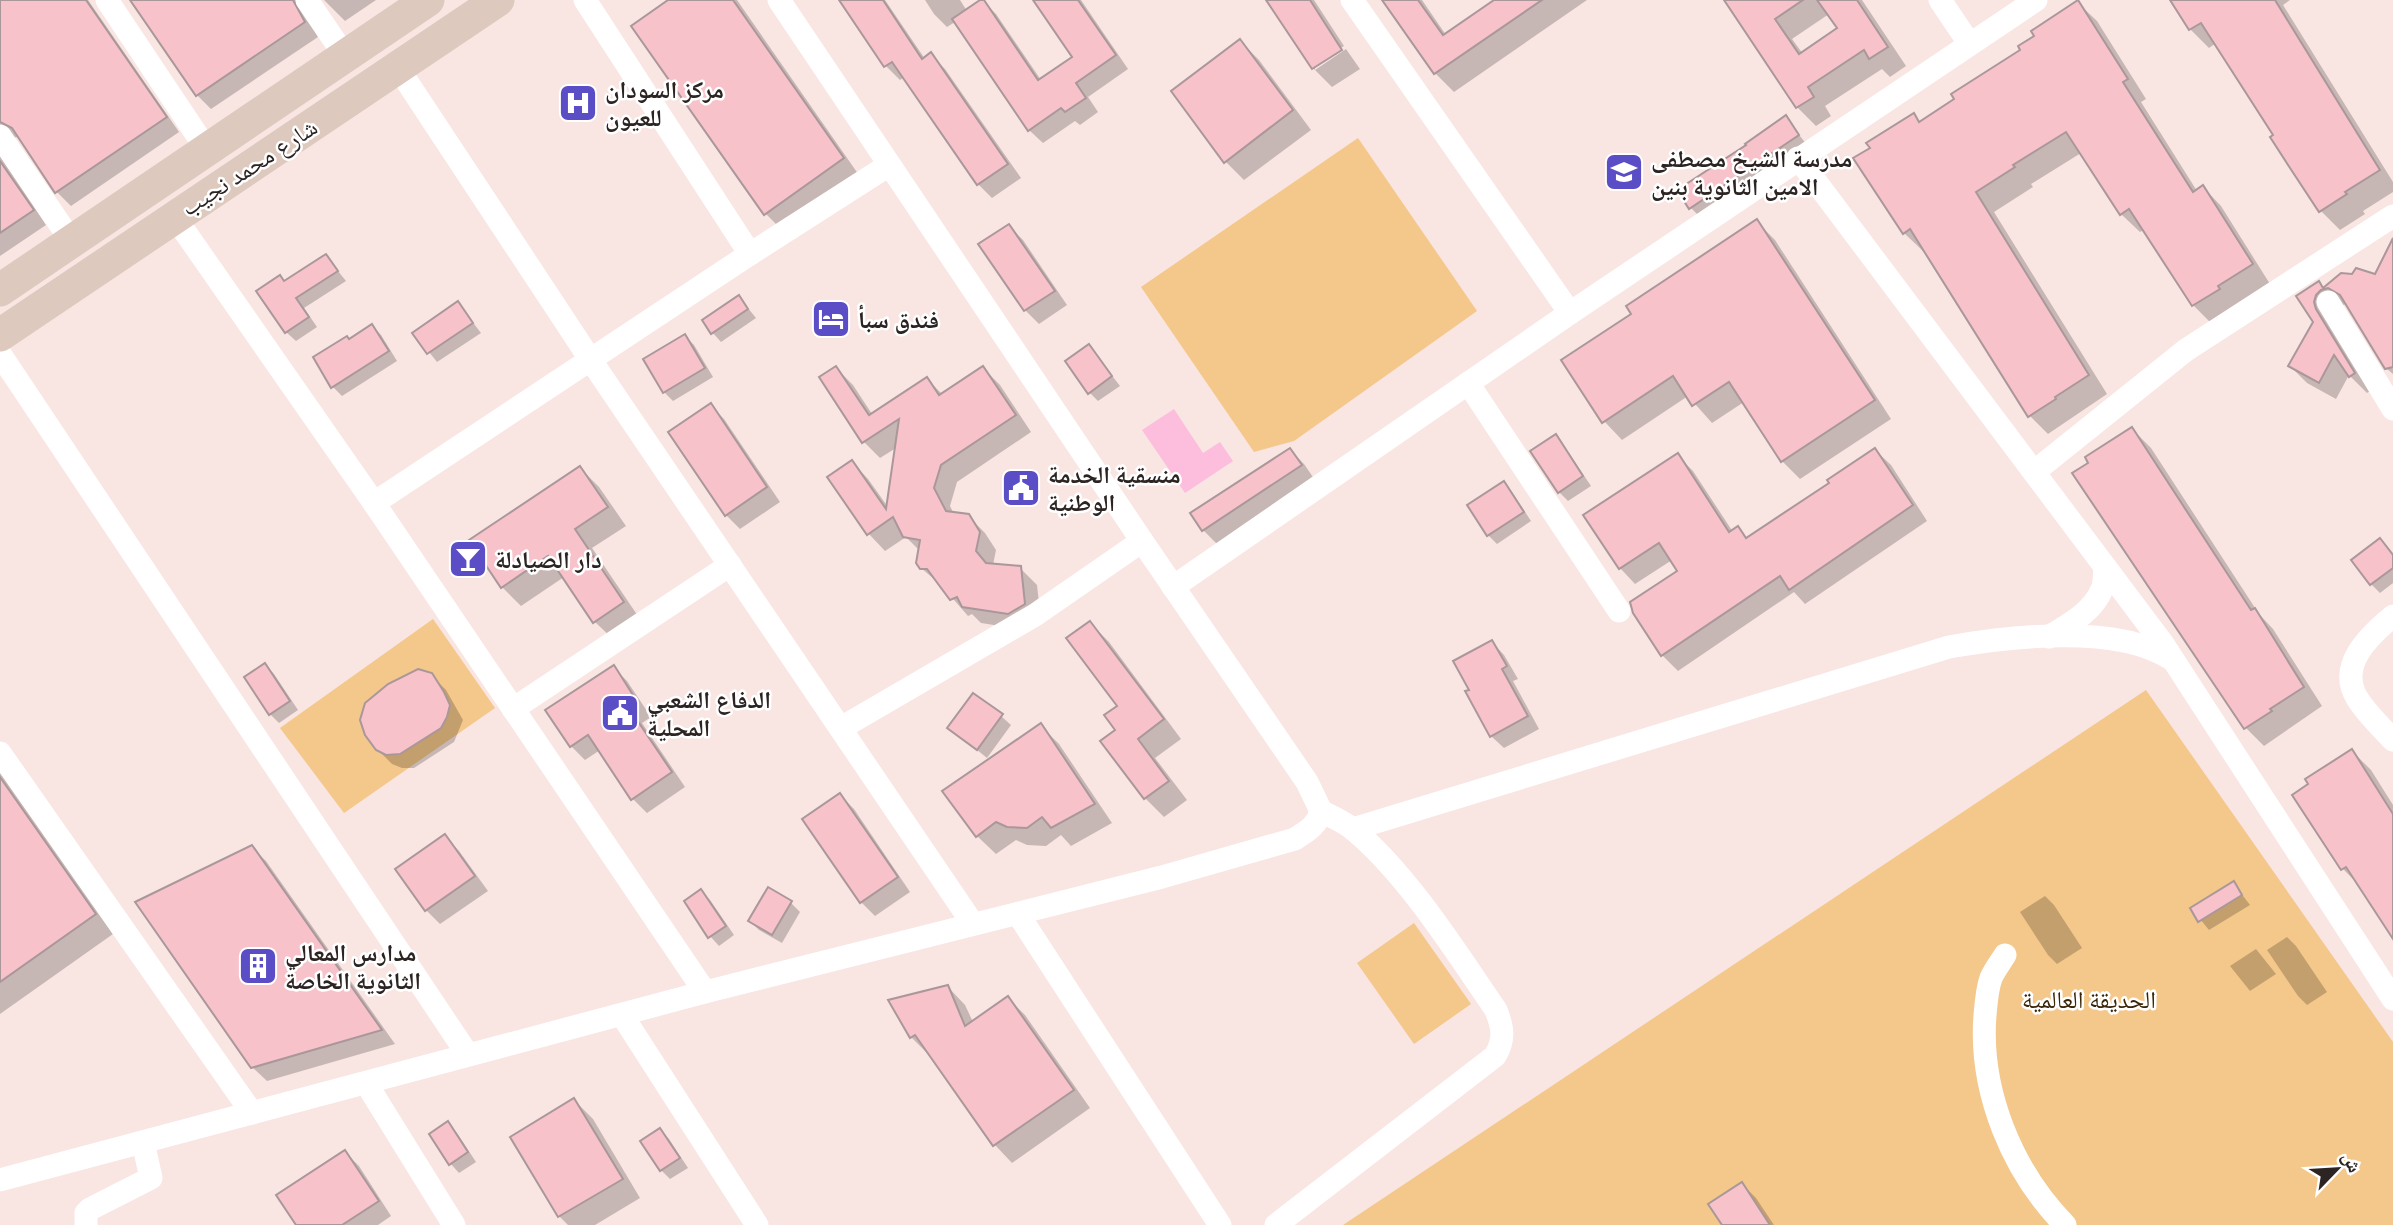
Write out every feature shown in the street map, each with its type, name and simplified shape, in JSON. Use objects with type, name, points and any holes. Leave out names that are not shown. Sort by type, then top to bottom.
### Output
[{"type":"main road","name":"شارع محمد نجيب","points":[[0,290],[428,0]]},
{"type":"main road","name":"شارع محمد نجيب","points":[[0,335],[498,0]]},
{"type":"street","points":[[107,0],[207,149]]},
{"type":"street","points":[[307,0],[345,56]]},
{"type":"street","points":[[584,0],[750,254]]},
{"type":"street","points":[[779,0],[1307,782],[1321,811],[1353,828],[1415,897],[1465,964],[1496,1010],[1503,1027],[1503,1043],[1494,1056],[1276,1225]]},
{"type":"street","points":[[1352,0],[1570,313]]},
{"type":"street","points":[[1940,0],[1969,43]]},
{"type":"street","points":[[1173,587],[1570,313],[2036,0]]},
{"type":"street","points":[[398,68],[590,359],[973,924]]},
{"type":"street","points":[[0,136],[72,242]]},
{"type":"street","points":[[1798,158],[2173,661],[2393,999]]},
{"type":"street","points":[[373,503],[889,165]]},
{"type":"street","points":[[174,216],[373,503],[705,992]]},
{"type":"street","points":[[2034,472],[2186,350],[2393,216]]},
{"type":"street","points":[[2328,302],[2393,409]]},
{"type":"street","points":[[0,354],[468,1055]]},
{"type":"street","points":[[1468,383],[1619,611]]},
{"type":"street","points":[[841,728],[1035,615],[1142,541]]},
{"type":"street","points":[[513,709],[730,565]]},
{"type":"street","points":[[2049,637],[2082,616],[2088,609],[2102,588],[2105,567]]},
{"type":"street","points":[[2393,616],[2369,635],[2358,652],[2352,670],[2352,686],[2357,699],[2393,740]]},
{"type":"street","points":[[1353,828],[1950,647],[2011,638],[2049,637],[2134,642],[2156,649],[2173,661]]},
{"type":"street","points":[[0,752],[252,1113]]},
{"type":"street","points":[[0,1180],[705,992],[1162,877],[1295,839],[1319,820],[1321,811]]},
{"type":"street","points":[[1018,914],[1220,1225]]},
{"type":"street","points":[[2005,955],[1991,979],[1986,1004],[1983,1037],[1987,1074],[2001,1125],[2019,1161],[2051,1210],[2065,1225]]},
{"type":"street","points":[[622,1015],[757,1225]]},
{"type":"street","points":[[366,1083],[454,1225]]},
{"type":"street","points":[[86,1225],[86,1213],[90,1209],[151,1178],[144,1142]]},
{"type":"green space","points":[[1358,138],[1477,311],[1294,441],[1254,452],[1141,287]]},
{"type":"green space","points":[[433,619],[495,708],[344,813],[280,728]]},
{"type":"green space","name":"الحديقة العالمية","points":[[2146,690],[2393,1042],[2393,1225],[1343,1225]]},
{"type":"green space","points":[[1414,923],[1471,1004],[1414,1044],[1357,963]]},
{"type":"shaded area","points":[[1174,409],[1203,453],[1220,442],[1233,461],[1185,493],[1142,430]]},
{"type":"building","points":[[0,0],[86,0],[167,117],[55,193],[12,128],[0,122]]},
{"type":"building","points":[[130,0],[293,0],[305,22],[196,96]]},
{"type":"building","points":[[668,0],[733,0],[844,158],[764,215],[631,26]]},
{"type":"building","points":[[839,0],[883,0],[922,59],[931,52],[1008,164],[977,185],[892,62],[884,67]]},
{"type":"building","points":[[984,0],[1038,80],[1072,57],[1033,0],[1078,0],[1116,55],[1076,83],[1086,98],[1065,112],[1061,108],[1028,131],[952,19]]},
{"type":"building","points":[[1266,0],[1310,0],[1342,50],[1312,69]]},
{"type":"building","points":[[1382,0],[1418,0],[1443,35],[1494,0],[1542,0],[1434,74]]},
{"type":"building","points":[[1724,0],[1803,0],[1775,19],[1799,54],[1837,28],[1817,0],[1857,0],[1888,47],[1869,59],[1864,50],[1808,87],[1814,97],[1796,108]]},
{"type":"building","points":[[2078,0],[2128,79],[2123,82],[2193,192],[2203,185],[2253,264],[2192,306],[2129,209],[2120,215],[2066,132],[2013,165],[2015,167],[1976,192],[2089,375],[2028,417],[1910,229],[1903,234],[1853,158],[1870,148],[1866,143],[1914,113],[1919,122],[1954,99],[1951,94],[2020,50],[2018,46],[2034,36],[2031,31]]},
{"type":"building","points":[[2170,0],[2275,0],[2380,170],[2319,212],[2201,23],[2189,30]]},
{"type":"building","points":[[1240,39],[1293,110],[1224,163],[1171,91]]},
{"type":"building","points":[[1786,115],[1799,135],[1689,209],[1677,190]]},
{"type":"building","points":[[0,161],[34,210],[0,233]]},
{"type":"building","points":[[1757,219],[1875,400],[1781,462],[1729,382],[1692,406],[1673,376],[1602,423],[1561,360],[1631,314],[1626,306]]},
{"type":"building","points":[[1009,224],[1055,291],[1024,311],[978,244]]},
{"type":"building","points":[[2393,238],[2393,367],[2385,369],[2340,295],[2328,288],[2316,295],[2316,309],[2355,373],[2349,377],[2334,355],[2319,383],[2288,366],[2313,322],[2296,296],[2319,281],[2323,288],[2341,273],[2352,274],[2356,268],[2375,274]]},
{"type":"building","points":[[326,254],[338,271],[296,298],[309,317],[285,333],[256,291],[280,275],[284,281]]},
{"type":"building","points":[[739,295],[748,309],[711,334],[702,320]]},
{"type":"building","points":[[458,301],[473,323],[427,354],[412,333]]},
{"type":"building","points":[[372,324],[389,351],[331,388],[313,357]]},
{"type":"building","points":[[685,334],[705,368],[663,393],[643,359]]},
{"type":"building","points":[[1089,344],[1112,376],[1088,394],[1065,361]]},
{"type":"building","points":[[836,366],[869,415],[927,377],[939,395],[983,366],[1016,415],[941,465],[934,488],[946,511],[969,514],[980,532],[976,551],[986,563],[1021,566],[1025,604],[1008,614],[962,607],[957,597],[950,600],[927,569],[920,569],[916,563],[920,540],[903,537],[893,517],[867,535],[827,477],[852,460],[886,509],[899,419],[862,443],[819,377]]},
{"type":"building","points":[[711,403],[767,487],[725,516],[668,432]]},
{"type":"building","points":[[2132,427],[2251,610],[2255,608],[2304,687],[2244,729],[2072,473],[2088,463],[2085,457]]},
{"type":"building","points":[[1556,434],[1583,476],[1558,493],[1530,451]]},
{"type":"building","points":[[1290,448],[1302,465],[1202,531],[1190,513]]},
{"type":"building","points":[[1875,448],[1913,505],[1789,590],[1780,576],[1661,656],[1633,613],[1630,602],[1677,571],[1659,543],[1619,569],[1583,515],[1678,453],[1729,532],[1738,526],[1746,538],[1829,483],[1827,480]]},
{"type":"building","points":[[580,466],[608,507],[575,529],[624,602],[593,623],[548,556],[501,588],[469,540]]},
{"type":"building","points":[[1504,481],[1524,512],[1487,536],[1467,505]]},
{"type":"building","points":[[2380,538],[2393,555],[2393,568],[2370,585],[2351,560]]},
{"type":"building","points":[[1090,621],[1164,719],[1138,739],[1169,781],[1144,799],[1100,741],[1115,730],[1104,715],[1117,706],[1066,638]]},
{"type":"building","points":[[1492,640],[1507,666],[1502,669],[1528,716],[1490,737],[1465,691],[1469,690],[1453,661]]},
{"type":"building","points":[[265,663],[290,701],[269,715],[244,677]]},
{"type":"building","points":[[614,665],[638,703],[629,708],[672,772],[631,800],[588,735],[570,747],[545,710]]},
{"type":"building","points":[[418,669],[432,673],[444,692],[450,705],[447,717],[441,728],[400,754],[386,755],[376,750],[365,735],[360,720],[365,703],[388,684]]},
{"type":"building","points":[[973,693],[1003,714],[977,750],[947,728]]},
{"type":"building","points":[[1041,723],[1095,804],[1051,828],[1042,817],[1027,828],[1007,827],[996,822],[976,837],[942,791]]},
{"type":"building","points":[[2352,749],[2393,814],[2393,939],[2346,867],[2341,870],[2292,795],[2308,784],[2305,779]]},
{"type":"building","points":[[0,777],[96,914],[0,982]]},
{"type":"building","points":[[840,793],[898,877],[860,903],[802,819]]},
{"type":"building","points":[[445,834],[475,876],[425,911],[395,869]]},
{"type":"building","name":"مدارس المعالي الثانوية الخاصة","points":[[252,845],[382,1030],[251,1068],[135,902]]},
{"type":"building","points":[[2234,881],[2242,895],[2198,922],[2190,908]]},
{"type":"building","points":[[768,887],[792,901],[772,935],[748,921]]},
{"type":"building","points":[[701,889],[726,926],[708,938],[684,901]]},
{"type":"building","points":[[948,985],[965,1026],[1008,996],[1074,1090],[993,1146],[915,1035],[910,1038],[888,1000]]},
{"type":"building","points":[[574,1098],[623,1179],[558,1217],[510,1137]]},
{"type":"building","points":[[448,1121],[468,1152],[449,1165],[429,1134]]},
{"type":"building","points":[[660,1128],[680,1158],[660,1171],[640,1141]]},
{"type":"building","points":[[345,1150],[379,1201],[342,1225],[296,1225],[276,1195]]},
{"type":"building","points":[[1742,1182],[1770,1225],[1722,1225],[1708,1204]]},
{"type":"place","name":"مركز السودان للعيون","points":[[578,103]]},
{"type":"place","name":"مدرسة الشيخ مصطفى الامين الثانوية بنين","points":[[1624,172]]},
{"type":"place","name":"فندق سبأ","points":[[831,319]]},
{"type":"place","name":"منسقية الخدمة الوطنية","points":[[1021,488]]},
{"type":"place","name":"دار الصيادلة","points":[[468,559]]},
{"type":"place","name":"الدفاع الشعبي المحلية","points":[[620,713]]},
{"type":"place","name":"مدارس المعالي الثانوية الخاصة","points":[[258,966]]}]
